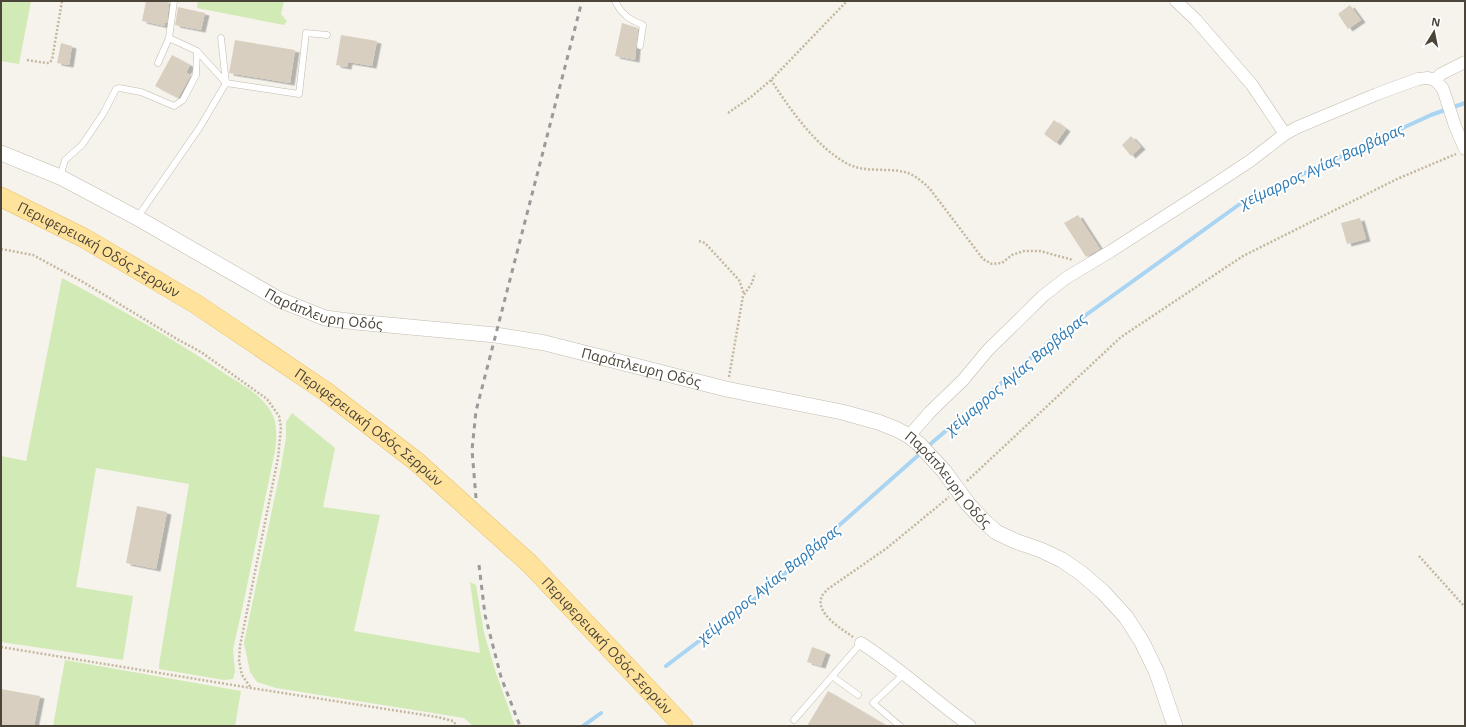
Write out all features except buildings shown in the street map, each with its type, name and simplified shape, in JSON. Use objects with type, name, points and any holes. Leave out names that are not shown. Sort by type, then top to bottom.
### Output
[{"type":"main road","name":"Περιφερειακή Οδός Σερρών","points":[[1,197],[84,238],[196,304],[325,391],[410,457],[485,522],[530,564],[683,726]]},
{"type":"street","points":[[1176,1],[1196,20],[1252,85],[1285,134]]},
{"type":"street","points":[[1462,151],[1455,126],[1439,84],[1442,74],[1465,62]]},
{"type":"street","points":[[914,440],[930,412],[963,380],[988,350],[1020,317],[1066,278],[1087,264],[1112,251],[1229,175],[1285,134],[1319,117],[1418,79],[1428,78],[1439,84]]},
{"type":"street","name":"Παράπλευρη Οδός","points":[[1,153],[60,177],[137,218],[280,300],[324,318],[518,338],[575,350],[615,362],[726,389],[860,416],[878,422],[914,440],[944,471],[957,490],[982,519],[996,532],[1062,560],[1081,573],[1126,616],[1142,642],[1157,673],[1175,726]]},
{"type":"street","points":[[861,643],[884,658],[941,705],[970,726]]},
{"type":"lane","points":[[158,63],[169,38],[174,1]]},
{"type":"lane","points":[[615,1],[630,20],[644,25],[640,46]]},
{"type":"lane","points":[[169,38],[197,51],[226,82],[298,94],[306,33],[327,35]]},
{"type":"lane","points":[[137,218],[200,127],[226,82],[221,38]]},
{"type":"lane","points":[[60,177],[65,160],[82,145],[103,114],[116,89],[119,88],[141,92],[174,106],[183,100],[196,75],[197,51]]},
{"type":"lane","points":[[794,720],[861,643]]},
{"type":"lane","points":[[900,726],[873,703],[904,674]]},
{"type":"lane","points":[[832,676],[858,695]]},
{"type":"path","points":[[27,60],[49,63],[52,60],[62,1]]},
{"type":"path","points":[[728,113],[751,97],[770,80],[847,1]]},
{"type":"path","points":[[770,80],[821,145],[850,165],[872,170],[908,173],[919,179],[930,189],[983,259],[992,264],[1002,263],[1012,254],[1024,251],[1035,251],[1058,255],[1087,264]]},
{"type":"path","points":[[861,643],[827,617],[821,608],[821,597],[828,589],[887,548],[957,490],[1121,337],[1243,256],[1397,179],[1462,151]]},
{"type":"path","points":[[699,240],[705,243],[739,280],[744,295]]},
{"type":"path","points":[[1,249],[33,255],[83,282],[201,352],[267,399],[279,416],[281,427],[278,458],[240,646],[242,675],[251,688]]},
{"type":"path","points":[[726,389],[744,295],[752,283],[755,273]]},
{"type":"path","points":[[1419,556],[1465,607]]},
{"type":"path","points":[[1,647],[437,717],[453,721],[457,726]]},
{"type":"green space","points":[[1,1],[31,1],[19,64],[1,61]]},
{"type":"green space","points":[[198,1],[284,1],[281,14],[287,21],[284,25],[197,8]]},
{"type":"green space","points":[[62,278],[167,336],[243,385],[264,402],[274,417],[276,434],[275,451],[233,649],[235,671],[233,679],[224,680],[159,669],[189,484],[96,468],[76,587],[133,596],[123,660],[1,642],[1,456],[26,461]]},
{"type":"green space","points":[[292,413],[335,448],[323,507],[380,515],[354,631],[480,653],[470,582],[476,585],[484,633],[497,676],[515,726],[473,726],[464,718],[276,688],[257,682],[250,672],[244,643],[280,472],[286,438],[286,422]]},
{"type":"green space","points":[[65,660],[241,691],[235,726],[53,726]]},
{"type":"waterway","name":"χείμαρρος Αγίας Βαρβάρας","points":[[927,447],[1054,338],[1244,201],[1431,115],[1465,103]]},
{"type":"waterway","name":"χείμαρρος Αγίας Βαρβάρας","points":[[666,666],[765,591],[922,452]]},
{"type":"waterway","name":"χείμαρρος Αγίας Βαρβάρας","points":[[583,726],[601,713]]},
{"type":"railway","points":[[476,498],[472,450],[476,411],[582,1]]},
{"type":"railway","points":[[479,565],[485,615],[501,677],[520,726]]}]
